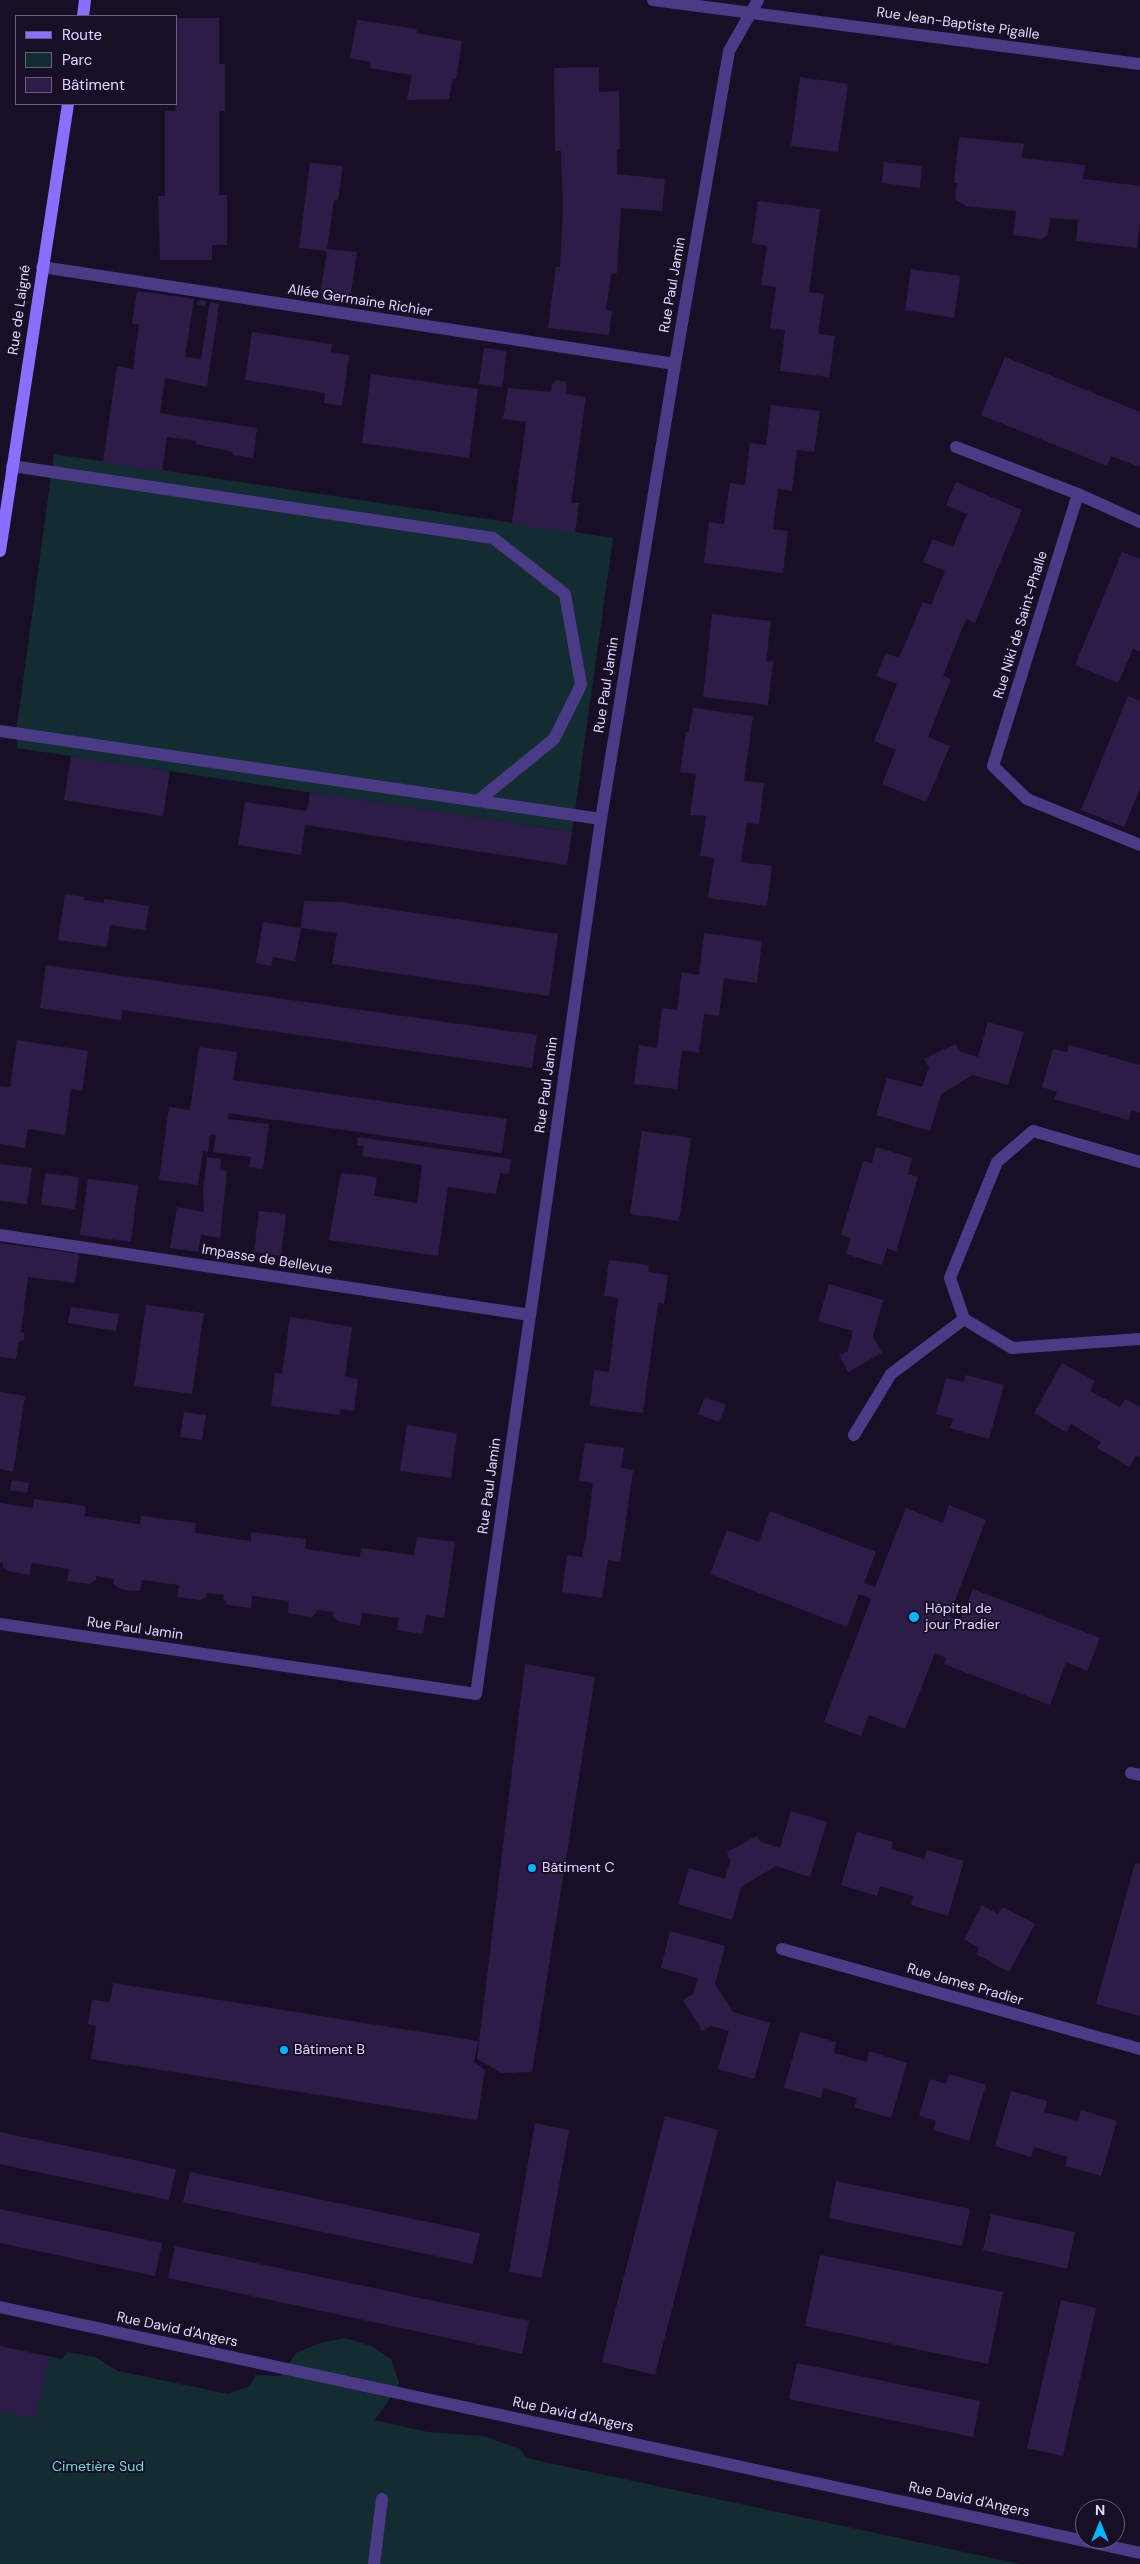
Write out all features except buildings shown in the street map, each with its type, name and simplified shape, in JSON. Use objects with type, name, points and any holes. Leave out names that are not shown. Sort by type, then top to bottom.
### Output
[{"type":"street","points":[[82,15],[85,0]]},
{"type":"street","name":"Rue Jean-Baptiste Pigalle","points":[[653,0],[752,14],[949,37],[1140,64]]},
{"type":"street","name":"Rue Paul Jamin","points":[[0,1624],[476,1694],[600,819],[675,364],[729,51],[752,14],[758,0]]},
{"type":"street","name":"Rue de Laigné","points":[[0,551],[68,105]]},
{"type":"street","name":"Allée Germaine Richier","points":[[42,267],[675,364]]},
{"type":"street","points":[[956,447],[1078,494],[1140,522]]},
{"type":"street","points":[[12,466],[493,538],[565,594],[581,685],[554,740],[479,800]]},
{"type":"street","name":"Rue Niki de Saint-Phalle","points":[[1078,494],[993,766],[1027,799],[1140,845]]},
{"type":"street","points":[[0,731],[600,819]]},
{"type":"street","points":[[1140,1162],[1033,1131],[997,1162],[950,1278],[964,1319],[1012,1348],[1140,1339]]},
{"type":"street","name":"Impasse de Bellevue","points":[[0,1235],[530,1315]]},
{"type":"street","points":[[854,1435],[891,1374],[964,1319]]},
{"type":"street","name":"Rue James Pradier","points":[[782,1949],[1140,2049]]},
{"type":"street","name":"Rue David d'Angers","points":[[0,2307],[1140,2553]]},
{"type":"street","points":[[374,2564],[382,2499]]},
{"type":"green space","points":[[54,454],[613,538],[572,832],[17,748],[16,733]]},
{"type":"green space","name":"Cimetière Sud","points":[[345,2338],[371,2346],[391,2359],[399,2383],[374,2420],[428,2432],[484,2436],[520,2449],[526,2458],[1020,2564],[0,2564],[0,2346],[62,2359],[68,2352],[95,2357],[118,2371],[228,2394],[250,2386],[256,2375],[281,2376],[296,2353],[320,2343]]},
{"type":"place","name":"Hôpital de jour Pradier","points":[[914,1617]]},
{"type":"place","name":"Bâtiment C","points":[[532,1868]]},
{"type":"place","name":"Bâtiment B","points":[[284,2050]]}]
